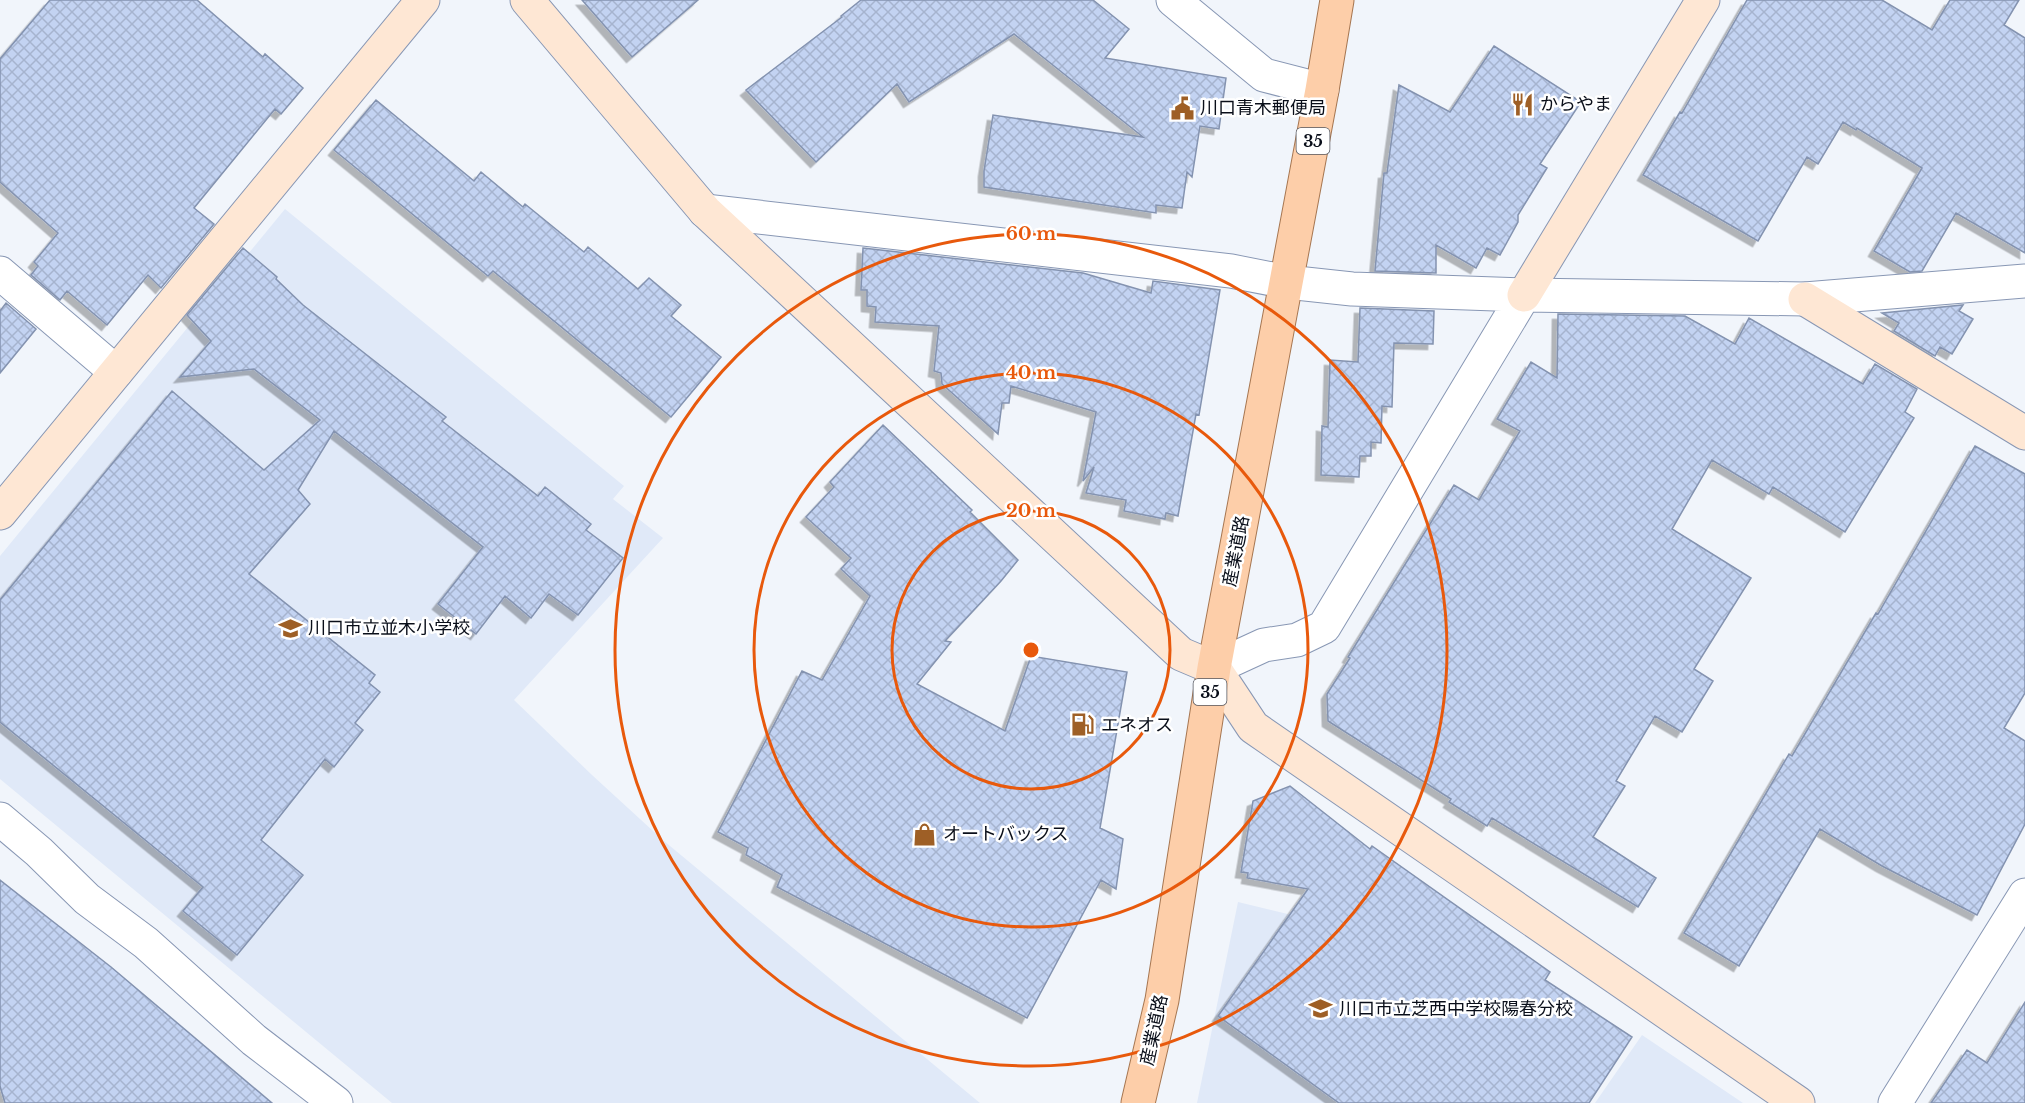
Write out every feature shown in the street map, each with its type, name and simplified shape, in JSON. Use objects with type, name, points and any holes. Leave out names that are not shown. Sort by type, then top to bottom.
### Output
[{"type":"main road","name":"産業道路","points":[[1138,1103],[1162,1000],[1214,668],[1287,282],[1337,0]]},
{"type":"street","points":[[0,513],[423,0]]},
{"type":"street","points":[[527,0],[705,211],[1181,654],[1214,668],[1253,727],[1798,1103]]},
{"type":"street","points":[[1173,0],[1264,75],[1322,90]]},
{"type":"street","points":[[1214,668],[1264,645],[1298,640],[1324,627],[1703,0]]},
{"type":"street","points":[[705,211],[1231,271],[1287,282],[1353,288],[1524,295],[1805,299],[2025,281]]},
{"type":"street","points":[[0,273],[116,372]]},
{"type":"street","points":[[1805,299],[2025,433]]},
{"type":"street","points":[[0,819],[39,852],[87,899],[146,943],[254,1040],[336,1103]]},
{"type":"street","points":[[1895,1103],[2025,895]]},
{"type":"shaded area","name":"川口市立並木小学校","points":[[285,209],[624,486],[613,499],[663,538],[514,700],[664,841],[980,1103],[392,1103],[0,779],[0,556]]},
{"type":"shaded area","name":"川口市立芝西中学校陽春分校","points":[[1238,902],[1296,916],[1556,1103],[1197,1103]]},
{"type":"shaded area","points":[[1642,1035],[1743,1103],[1595,1103]]},
{"type":"building","points":[[50,0],[197,0],[263,57],[265,54],[303,88],[281,114],[275,109],[194,208],[214,224],[161,288],[148,275],[107,325],[67,291],[60,300],[31,275],[38,266],[34,262],[58,233],[0,182],[0,59]]},
{"type":"building","points":[[582,0],[698,0],[632,57]]},
{"type":"building","points":[[861,0],[1093,0],[1129,29],[1105,58],[1226,78],[1219,129],[1200,126],[1192,177],[1187,172],[1182,208],[1156,205],[1156,213],[984,187],[984,171],[993,115],[1143,137],[1014,34],[909,102],[897,84],[816,162],[746,90]]},
{"type":"building","points":[[1747,0],[1882,0],[1932,30],[1950,0],[2019,0],[2004,25],[2025,38],[2025,253],[1956,213],[1922,271],[1910,272],[1874,251],[1922,168],[1857,128],[1856,130],[1843,122],[1818,164],[1807,157],[1758,241],[1643,175],[1680,112],[1682,113]]},
{"type":"building","points":[[1494,46],[1581,102],[1540,164],[1547,168],[1518,215],[1518,222],[1500,255],[1487,248],[1476,268],[1436,245],[1436,273],[1375,271],[1384,173],[1387,173],[1399,85],[1450,112]]},
{"type":"building","points":[[376,100],[474,181],[481,172],[523,207],[525,204],[584,252],[588,247],[638,289],[649,278],[681,305],[671,316],[721,357],[671,417],[493,271],[488,276],[334,150]]},
{"type":"building","points":[[243,248],[277,277],[276,279],[303,305],[446,417],[442,421],[538,496],[545,487],[591,524],[586,530],[623,558],[578,615],[549,594],[531,618],[505,596],[476,634],[438,604],[483,547],[334,431],[298,490],[310,504],[249,574],[375,675],[369,683],[380,692],[355,723],[363,730],[334,767],[325,759],[261,840],[303,875],[237,955],[183,911],[203,887],[0,722],[0,600],[172,391],[264,470],[320,420],[254,369],[180,377],[211,341],[187,315]]},
{"type":"building","points":[[863,248],[1083,273],[1151,293],[1153,281],[1220,290],[1199,415],[1196,414],[1178,516],[1166,513],[1165,519],[1124,511],[1126,500],[1086,493],[1094,467],[1083,481],[1096,412],[1011,386],[1009,403],[1002,403],[998,434],[942,384],[941,373],[934,371],[939,326],[875,322],[876,307],[867,306],[867,290],[861,290]]},
{"type":"building","points":[[6,303],[36,329],[0,373],[0,311]]},
{"type":"building","points":[[1963,305],[1959,311],[1973,319],[1952,354],[1940,347],[1935,356],[1894,331],[1899,323],[1882,313]]},
{"type":"building","points":[[1360,308],[1434,311],[1433,344],[1394,343],[1392,407],[1382,406],[1381,443],[1371,442],[1371,456],[1360,456],[1359,477],[1321,475],[1322,426],[1328,427],[1330,360],[1358,362]]},
{"type":"building","points":[[1558,314],[1685,316],[1735,344],[1749,318],[1863,384],[1875,364],[1917,389],[1905,412],[1914,418],[1845,532],[1773,487],[1769,494],[1712,460],[1672,529],[1751,578],[1694,669],[1713,681],[1682,732],[1655,716],[1616,781],[1625,786],[1593,837],[1656,878],[1638,907],[1492,818],[1487,826],[1449,802],[1451,799],[1328,721],[1327,694],[1454,485],[1479,500],[1520,431],[1497,419],[1531,362],[1557,378]]},
{"type":"building","points":[[883,425],[972,510],[970,512],[1018,560],[945,641],[951,642],[917,684],[1005,731],[1031,656],[1127,672],[1100,828],[1123,839],[1116,889],[1101,880],[1027,1018],[777,887],[782,875],[746,855],[748,848],[718,832],[802,671],[822,680],[870,596],[841,569],[851,558],[806,517],[834,487],[830,482]]},
{"type":"building","points":[[1975,446],[2025,474],[2025,693],[2004,728],[2025,741],[2025,824],[1977,915],[1882,866],[1820,829],[1739,966],[1684,933],[1789,754],[1792,756],[1876,613],[1878,614]]},
{"type":"building","points":[[1290,786],[1370,849],[1372,846],[1550,972],[1545,980],[1632,1037],[1589,1103],[1339,1103],[1218,1016],[1308,889],[1247,878],[1248,873],[1241,872],[1253,801]]},
{"type":"building","points":[[0,880],[111,967],[272,1103],[5,1103],[0,1086]]},
{"type":"building","points":[[2025,1002],[2025,1103],[1931,1103],[1967,1050],[1987,1063]]},
{"type":"place","name":"からやま","points":[[1522,104]]},
{"type":"place","name":"川口青木郵便局","points":[[1182,108]]},
{"type":"place","name":"川口市立並木小学校","points":[[290,628]]},
{"type":"place","name":"エネオス","points":[[1083,725]]},
{"type":"place","name":"オートバックス","points":[[925,834]]},
{"type":"place","name":"川口市立芝西中学校陽春分校","points":[[1321,1009]]}]
